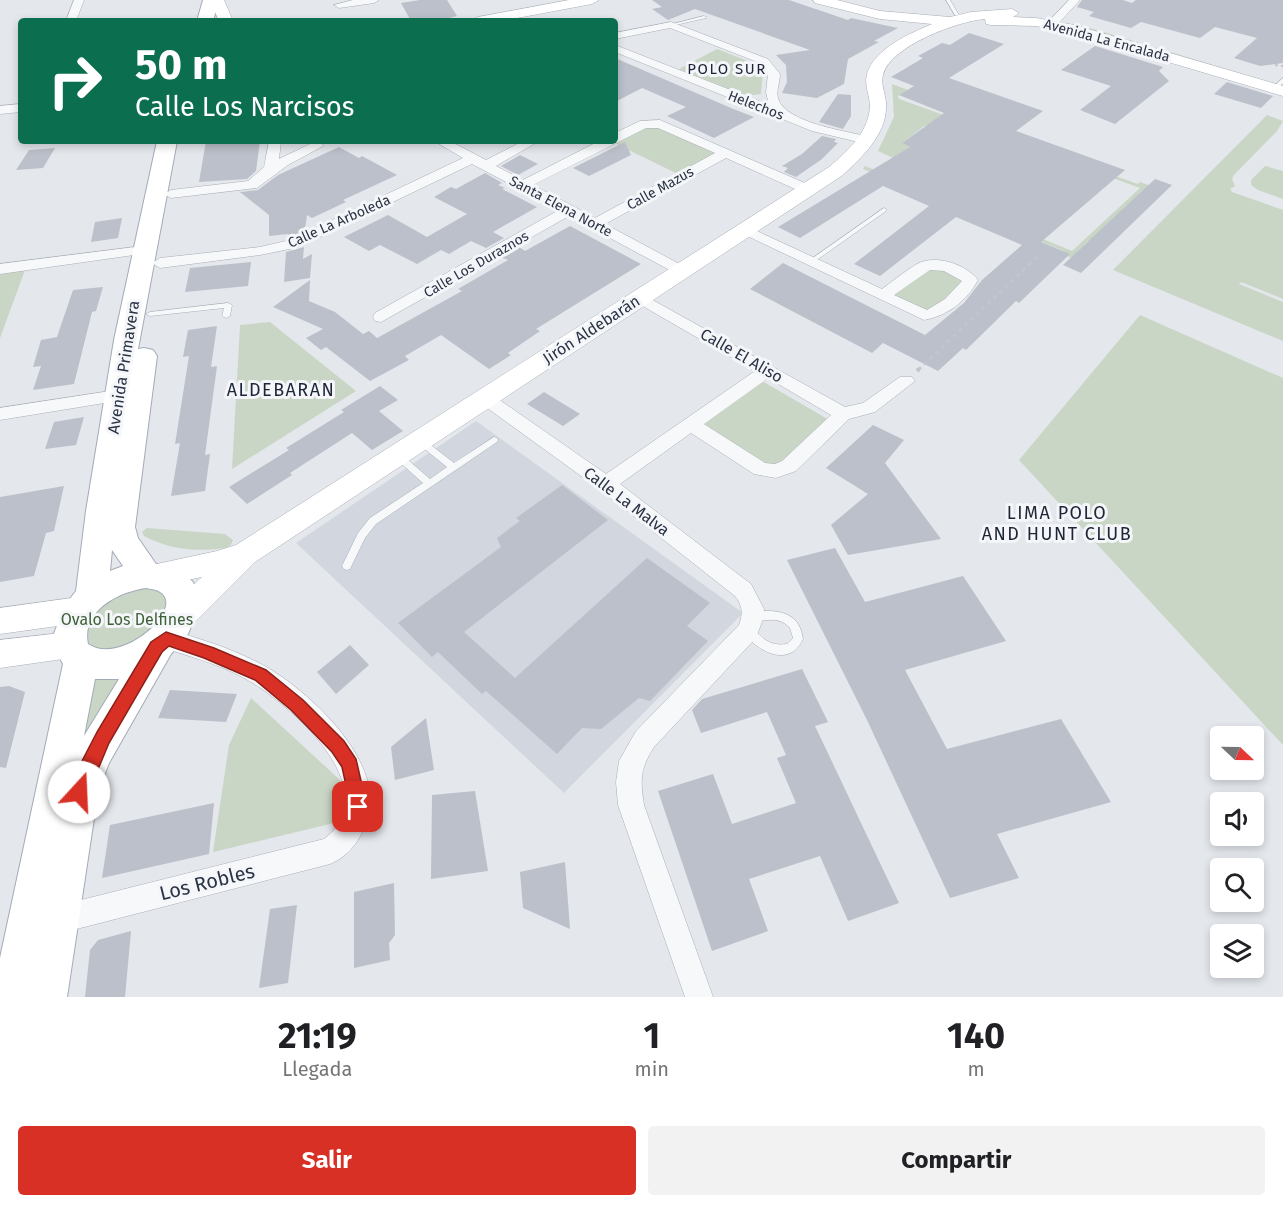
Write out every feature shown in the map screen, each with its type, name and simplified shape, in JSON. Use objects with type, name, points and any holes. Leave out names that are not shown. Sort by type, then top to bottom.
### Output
[{"type":"main road","points":[[191,18],[194,0]]},
{"type":"main road","points":[[206,18],[211,0]]},
{"type":"main road","name":"Avenida Primavera","points":[[150,575],[123,541],[120,527],[150,314],[151,257],[167,144]]},
{"type":"main road","name":"Avenida Primavera","points":[[86,603],[95,555],[106,398],[171,194],[179,144]]},
{"type":"main road","points":[[14,997],[11,945],[75,652],[71,624],[86,603],[118,580],[150,575],[168,580],[178,589],[183,601],[168,634],[103,738],[86,771],[79,792],[45,997]]},
{"type":"main road","points":[[75,652],[94,664],[112,665],[140,657],[168,634]]},
{"type":"street","points":[[72,18],[80,0]]},
{"type":"street","points":[[218,0],[225,18]]},
{"type":"street","points":[[340,6],[374,0]]},
{"type":"street","points":[[493,18],[592,0]]},
{"type":"street","name":"Avenida La Encalada","points":[[820,0],[861,11],[900,17],[1055,21]]},
{"type":"street","name":"Avenida La Encalada","points":[[849,0],[956,18],[1012,13],[1055,21],[1128,44],[1282,77]]},
{"type":"street","points":[[1055,21],[1075,0]]},
{"type":"street","points":[[900,17],[922,29],[921,36]]},
{"type":"street","name":"Jirón Aldebarán","points":[[168,634],[245,554],[808,190],[858,153],[867,140],[878,109],[874,75],[878,65],[889,54],[956,18]]},
{"type":"street","points":[[618,35],[671,25],[764,61],[771,66],[775,74],[770,99],[773,106],[784,116]]},
{"type":"street","name":"Helechos","points":[[618,49],[816,128],[867,140]]},
{"type":"street","points":[[749,103],[770,99]]},
{"type":"street","points":[[0,110],[18,108]]},
{"type":"street","points":[[618,137],[644,124],[651,122],[660,124],[808,190]]},
{"type":"street","points":[[270,172],[275,144]]},
{"type":"street","name":"Santa Elena Norte","points":[[446,144],[682,271]]},
{"type":"street","name":"Calle La Arboleda","points":[[0,269],[260,251],[294,243],[525,144]]},
{"type":"street","points":[[523,185],[603,144]]},
{"type":"street","points":[[171,194],[252,185],[283,162],[317,146]]},
{"type":"street","name":"Calle Mazus","points":[[595,224],[725,153]]},
{"type":"street","name":"Calle Los Duraznos","points":[[381,317],[570,210]]},
{"type":"street","points":[[746,230],[918,313],[931,315],[967,287],[970,280],[952,268],[931,264],[924,266],[883,295]]},
{"type":"street","name":"Calle El Aliso","points":[[640,298],[843,414]]},
{"type":"street","points":[[606,484],[768,370]]},
{"type":"street","points":[[690,424],[761,469],[776,471],[789,466],[843,414],[869,408],[906,381]]},
{"type":"street","points":[[0,414],[106,398]]},
{"type":"street","name":"Calle La Malva","points":[[485,398],[606,484],[743,590],[752,601],[751,624],[645,740],[631,761],[627,782],[631,805],[699,997]]},
{"type":"street","points":[[150,575],[217,563],[245,554]]},
{"type":"street","points":[[75,652],[2,654],[9,620],[86,603]]},
{"type":"street","name":"Los Robles","points":[[57,920],[330,851],[343,844],[350,832],[357,813],[356,787],[350,765],[338,747],[297,705],[260,675],[168,634]]},
{"type":"lane","points":[[948,0],[956,18]]},
{"type":"lane","points":[[671,25],[704,17]]},
{"type":"lane","points":[[812,261],[884,210]]},
{"type":"lane","points":[[150,314],[228,304],[226,316]]},
{"type":"lane","points":[[347,566],[361,536],[373,520],[494,440]]},
{"type":"lane","points":[[420,441],[453,467]]},
{"type":"lane","points":[[398,456],[429,483]]},
{"type":"path","points":[[1275,65],[1282,77]]},
{"type":"path","points":[[906,381],[1037,256]]},
{"type":"shaded area","points":[[476,421],[743,613],[564,793],[296,543]]},
{"type":"green space","points":[[1065,23],[1097,30],[1263,80],[1065,25]]},
{"type":"green space","points":[[717,49],[763,67],[761,94],[746,96],[679,69]]},
{"type":"green space","points":[[892,84],[908,90],[898,96],[899,99],[955,119],[924,126],[902,143],[910,147],[896,156],[906,164],[878,151],[894,117]]},
{"type":"green space","points":[[1267,115],[1283,121],[1277,131],[1234,175],[1232,179],[1235,186],[1230,189],[1232,192],[1283,210],[1283,299],[1241,282],[1239,284],[1283,302],[1283,341],[1113,270]]},
{"type":"green space","points":[[651,122],[725,153],[682,176],[616,144],[618,139]]},
{"type":"green space","points":[[966,124],[1138,184],[1140,182],[1151,186],[1145,192],[1142,191],[1128,208],[1125,207],[1091,242],[1088,241],[1074,259],[1062,254],[1064,251],[863,169],[865,166],[1072,251],[1140,188]]},
{"type":"green space","points":[[1265,166],[1283,171],[1283,199],[1251,185],[1251,180]]},
{"type":"green space","points":[[924,266],[968,277],[933,313],[885,293]]},
{"type":"green space","points":[[25,270],[0,338],[0,274]]},
{"type":"green space","points":[[1140,315],[1283,378],[1283,745],[1019,460]]},
{"type":"green space","points":[[270,322],[356,391],[232,469],[240,325]]},
{"type":"green space","points":[[757,378],[831,421],[775,471],[700,424]]},
{"type":"green space","points":[[147,528],[225,534],[233,540],[226,548],[184,549],[144,536],[142,532]]},
{"type":"green space","name":"Ovalo Los Delfines","points":[[133,586],[159,590],[168,598],[166,621],[114,654],[87,645],[86,623],[90,615],[96,608]]},
{"type":"green space","points":[[89,675],[122,678],[76,762]]},
{"type":"green space","points":[[251,698],[340,780],[338,822],[213,852],[229,745]]},
{"type":"building","points":[[447,0],[457,16],[409,18],[401,3]]},
{"type":"building","points":[[652,0],[789,0],[848,20],[851,18],[898,28],[874,41],[879,42],[848,59],[844,84],[817,98],[782,93],[787,82],[786,65],[776,55],[810,50],[695,9],[668,20],[652,9],[662,7]]},
{"type":"building","points":[[1082,0],[1123,0],[1132,3],[1136,0],[1283,0],[1283,63],[1260,66],[1234,58],[1257,38],[1215,27],[1200,38],[1141,22],[1131,28],[1089,16],[1094,12],[1077,7]]},
{"type":"building","points":[[969,33],[1004,44],[949,78],[1043,111],[1016,131],[1125,170],[1041,242],[1070,254],[1019,303],[1016,301],[966,350],[963,348],[938,371],[883,343],[872,353],[750,289],[783,263],[925,335],[964,303],[982,280],[1022,245],[956,217],[880,276],[854,264],[929,206],[883,186],[800,238],[778,227],[910,147],[902,143],[944,113],[899,95],[914,86],[891,77],[923,58],[918,56],[942,43],[950,45]]},
{"type":"building","points":[[1095,46],[1163,67],[1159,71],[1169,81],[1115,124],[1080,110],[1111,86],[1061,70]]},
{"type":"building","points":[[618,59],[754,117],[714,138],[667,116],[686,107],[642,88],[618,100]]},
{"type":"building","points":[[1227,82],[1273,96],[1261,108],[1214,94]]},
{"type":"building","points":[[838,94],[851,95],[851,116],[843,129],[819,122]]},
{"type":"building","points":[[822,136],[836,139],[834,142],[838,143],[822,159],[796,177],[784,172],[788,168],[782,166],[802,154]]},
{"type":"building","points":[[625,142],[631,155],[589,176],[573,168]]},
{"type":"building","points":[[205,144],[260,144],[256,171],[247,179],[199,182]]},
{"type":"building","points":[[339,147],[359,158],[362,156],[397,175],[343,200],[346,202],[312,218],[307,215],[305,230],[289,238],[288,234],[269,236],[269,215],[240,192],[258,190],[278,175]]},
{"type":"building","points":[[55,148],[43,168],[16,170],[29,150]]},
{"type":"building","points":[[520,155],[538,164],[518,175],[501,166]]},
{"type":"building","points":[[485,173],[502,183],[498,185],[505,188],[502,189],[537,207],[493,232],[504,238],[486,248],[471,241],[449,254],[441,250],[417,264],[380,245],[369,251],[344,237],[388,215],[427,237],[467,214],[434,197],[451,187],[456,189]]},
{"type":"building","points":[[1155,179],[1172,185],[1081,273],[1063,265]]},
{"type":"building","points":[[122,218],[118,238],[91,242],[95,222]]},
{"type":"building","points":[[570,226],[641,264],[536,329],[540,331],[508,353],[511,355],[489,369],[441,335],[405,356],[409,360],[370,381],[326,347],[321,350],[306,338],[323,329],[273,307],[310,280],[309,301],[335,312],[363,334],[369,331],[377,338],[462,291],[458,289],[508,260],[501,257],[519,247],[525,251]]},
{"type":"building","points":[[304,247],[303,259],[312,254],[310,278],[284,282],[286,252]]},
{"type":"building","points":[[251,262],[248,286],[185,292],[190,268]]},
{"type":"building","points":[[103,287],[96,311],[92,312],[74,384],[33,390],[41,366],[33,367],[41,340],[57,337],[73,290]]},
{"type":"building","points":[[217,326],[211,367],[217,366],[205,455],[210,454],[205,491],[171,496],[180,443],[175,444],[189,356],[183,357],[188,330]]},
{"type":"building","points":[[380,386],[398,400],[379,411],[403,431],[372,450],[352,433],[247,504],[229,487],[289,450],[286,448],[344,412],[341,410]]},
{"type":"building","points":[[544,392],[580,414],[563,426],[527,404]]},
{"type":"building","points":[[84,417],[76,445],[45,449],[54,422]]},
{"type":"building","points":[[873,425],[904,440],[885,463],[941,539],[848,555],[831,525],[868,494],[826,468]]},
{"type":"building","points":[[562,485],[608,520],[464,632],[515,678],[647,558],[710,603],[687,626],[708,641],[650,701],[639,698],[601,729],[582,728],[557,754],[486,691],[482,694],[438,652],[432,657],[398,623],[501,547],[497,538],[520,521],[516,518]]},
{"type":"building","points":[[64,486],[54,531],[46,533],[34,576],[0,582],[0,497]]},
{"type":"building","points":[[835,548],[865,602],[963,576],[1006,641],[905,670],[947,749],[1061,719],[1111,802],[997,834],[1019,878],[950,898],[867,720],[787,560]]},
{"type":"building","points":[[350,645],[369,665],[336,694],[317,672]]},
{"type":"building","points":[[802,669],[828,722],[815,726],[899,903],[848,921],[820,856],[749,879],[768,931],[712,951],[658,791],[713,774],[732,824],[796,803],[777,758],[786,755],[767,712],[701,733],[692,710],[702,699]]},
{"type":"building","points":[[9,686],[25,692],[6,768],[0,767],[0,687]]},
{"type":"building","points":[[170,690],[237,694],[226,722],[158,718]]},
{"type":"building","points":[[426,718],[434,770],[395,780],[391,747]]},
{"type":"building","points":[[475,791],[488,871],[431,879],[432,795]]},
{"type":"building","points":[[214,803],[209,854],[102,878],[110,825]]},
{"type":"building","points":[[565,862],[570,929],[523,908],[520,872]]},
{"type":"building","points":[[394,883],[395,935],[389,943],[390,960],[354,968],[354,892]]},
{"type":"building","points":[[297,905],[288,983],[259,988],[270,909]]},
{"type":"building","points":[[131,931],[125,997],[85,997],[90,950],[98,940]]},
{"type":"district","name":"POLO SUR","points":[[727,69]]},
{"type":"district","name":"ALDEBARAN","points":[[281,390]]},
{"type":"district","name":"LIMA POLO AND HUNT CLUB","points":[[1057,523]]},
{"type":"route","points":[[79,792],[94,754],[126,697],[157,647],[166,639],[209,653],[260,675],[297,705],[338,747],[350,765],[358,807]]}]
